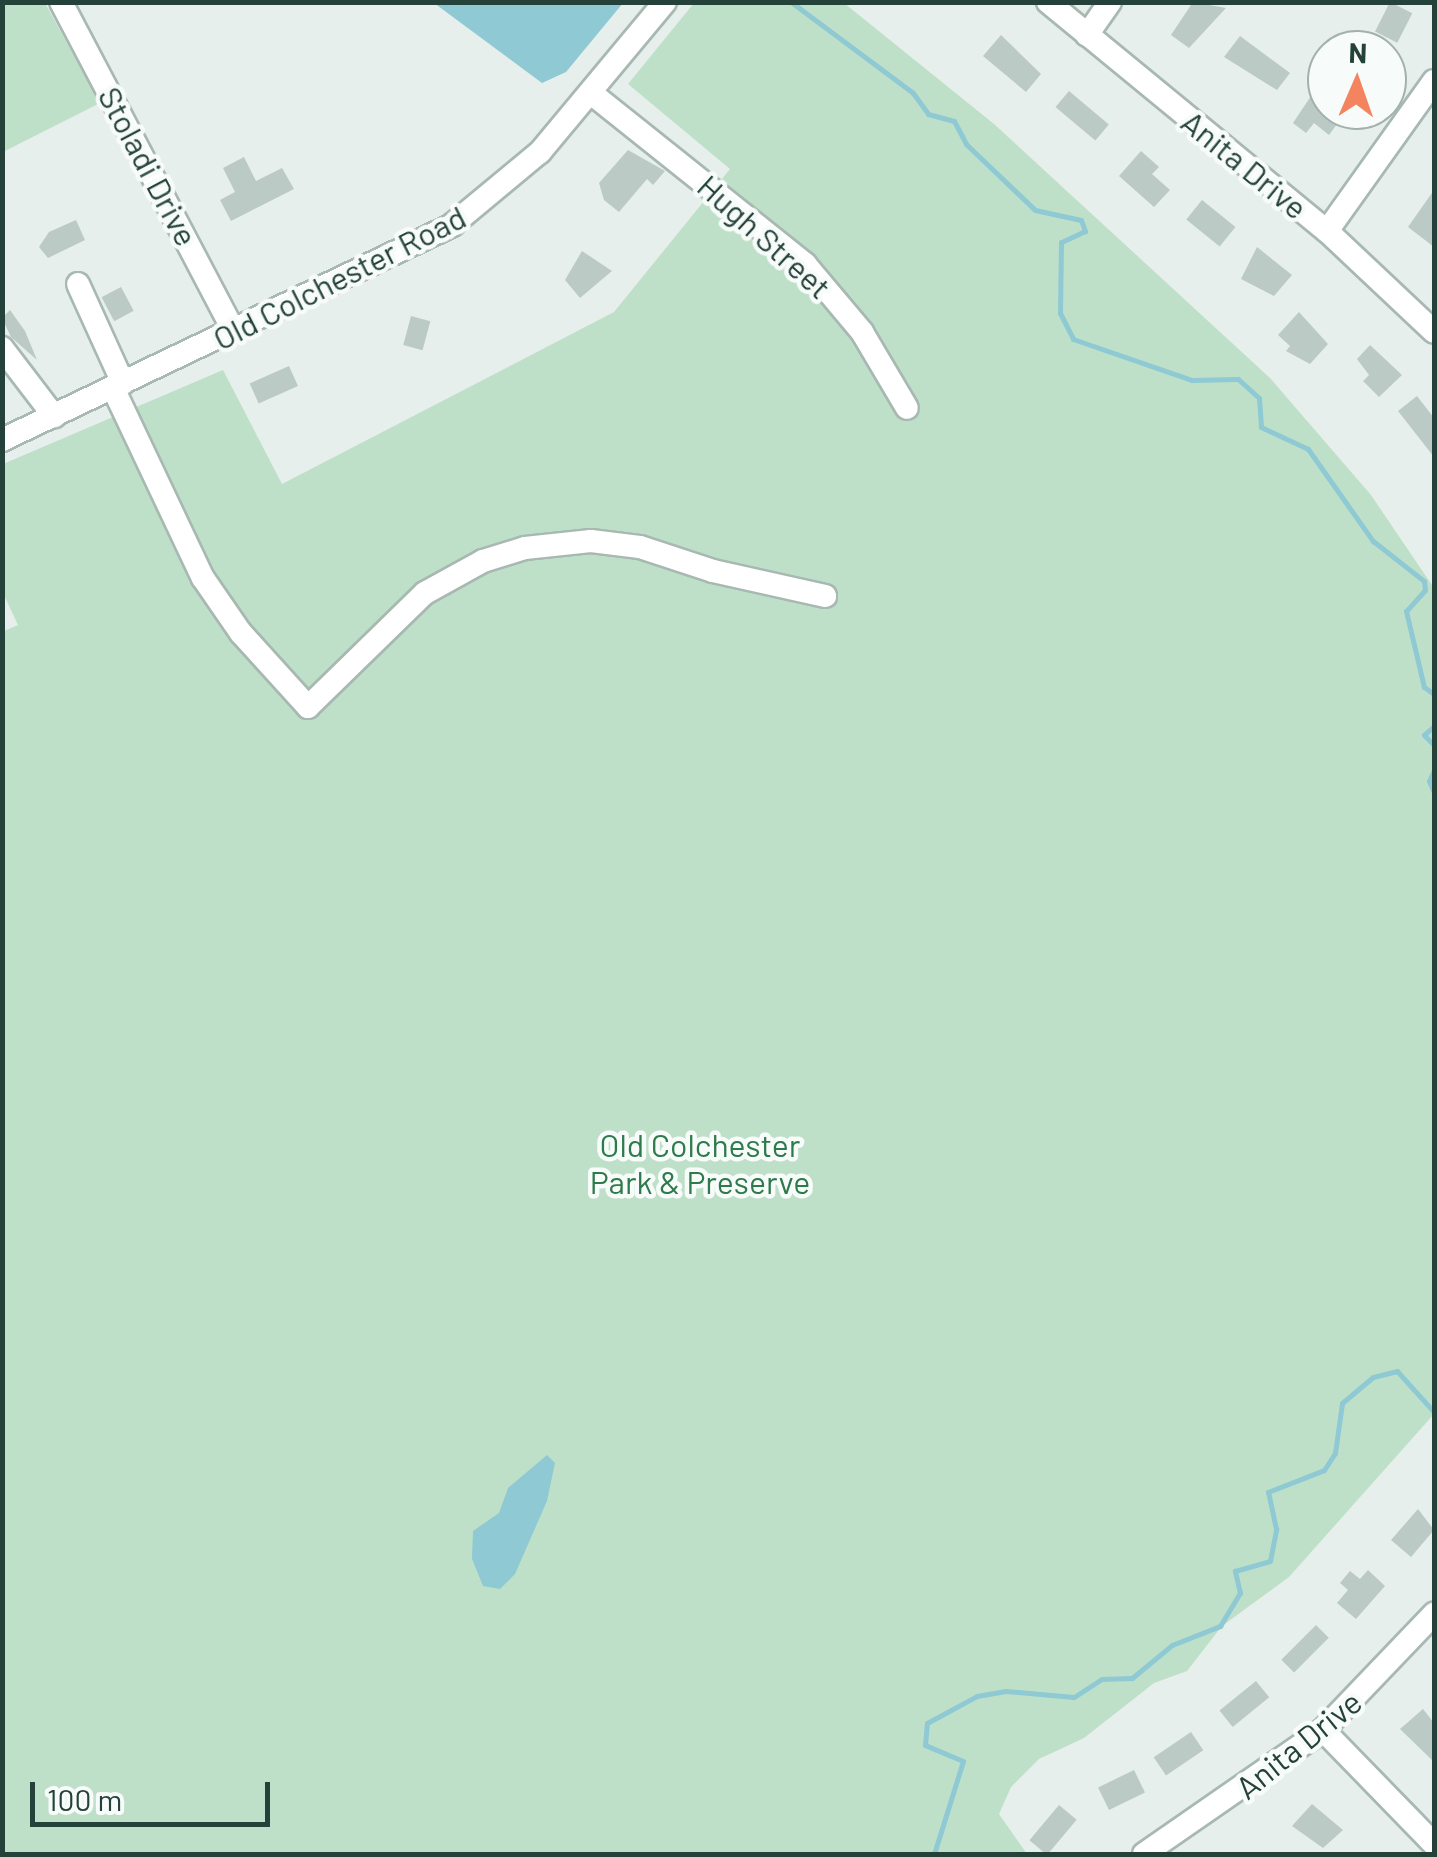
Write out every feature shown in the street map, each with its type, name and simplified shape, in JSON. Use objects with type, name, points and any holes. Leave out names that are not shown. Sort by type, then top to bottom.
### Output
[{"type":"street","name":"Stoladi Drive","points":[[60,2],[234,331]]},
{"type":"street","name":"Old Colchester Road","points":[[2,440],[426,239],[480,206],[591,93],[665,2]]},
{"type":"street","name":"Anita Drive","points":[[1048,2],[1328,231],[1434,332]]},
{"type":"street","points":[[1087,35],[1110,2]]},
{"type":"street","points":[[1328,231],[1434,81]]},
{"type":"street","name":"Hugh Street","points":[[591,93],[805,264],[862,332],[907,408]]},
{"type":"street","points":[[78,284],[118,386],[204,578],[241,632],[308,707],[425,594],[483,562],[525,548],[627,544],[825,596]]},
{"type":"street","points":[[2,348],[54,416]]},
{"type":"street","name":"Anita Drive","points":[[1144,1854],[1323,1730],[1434,1614]]},
{"type":"street","points":[[1323,1730],[1434,1844]]},
{"type":"green space","points":[[3,2],[45,3],[100,103],[3,152]]},
{"type":"green space","name":"Old Colchester Park & Preserve","points":[[694,3],[844,3],[994,124],[1270,378],[1371,495],[1434,588],[1434,1414],[1289,1577],[1222,1626],[1187,1671],[1154,1683],[1084,1738],[1039,1759],[1011,1787],[999,1814],[1027,1854],[3,1854],[2,632],[18,625],[3,593],[3,464],[223,370],[282,484],[614,312],[730,169],[628,84]]},
{"type":"water","points":[[434,3],[623,3],[566,72],[542,83]]},
{"type":"water","points":[[547,1455],[555,1463],[547,1501],[515,1574],[500,1589],[483,1586],[472,1559],[473,1531],[499,1513],[508,1488]]},
{"type":"building","points":[[1193,2],[1226,8],[1189,48],[1171,35]]},
{"type":"building","points":[[1390,2],[1412,13],[1404,30],[1376,30]]},
{"type":"building","points":[[1001,35],[1041,74],[1026,92],[983,56]]},
{"type":"building","points":[[1240,36],[1290,73],[1277,90],[1224,57]]},
{"type":"building","points":[[1069,91],[1109,124],[1095,141],[1056,107]]},
{"type":"building","points":[[1307,102],[1308,130],[1306,133],[1293,123]]},
{"type":"building","points":[[628,150],[665,171],[653,185],[647,179],[619,212],[604,200],[599,183]]},
{"type":"building","points":[[1141,151],[1159,167],[1152,174],[1170,190],[1154,207],[1119,176]]},
{"type":"building","points":[[244,157],[256,181],[282,168],[294,189],[231,221],[220,200],[235,192],[223,168]]},
{"type":"building","points":[[1434,190],[1434,247],[1408,227]]},
{"type":"building","points":[[1202,200],[1235,227],[1220,246],[1186,219]]},
{"type":"building","points":[[76,220],[85,240],[48,258],[39,247],[49,232]]},
{"type":"building","points":[[1257,247],[1292,275],[1274,296],[1241,279]]},
{"type":"building","points":[[582,251],[612,271],[580,298],[565,280]]},
{"type":"building","points":[[121,287],[134,311],[114,321],[102,297]]},
{"type":"building","points":[[10,310],[25,331],[37,360],[11,337],[2,318]]},
{"type":"building","points":[[1299,312],[1328,344],[1310,364],[1286,351],[1290,346],[1278,335]]},
{"type":"building","points":[[411,316],[430,321],[423,350],[403,345]]},
{"type":"building","points":[[1370,345],[1402,375],[1379,397],[1363,381],[1369,375],[1357,359]]},
{"type":"building","points":[[289,366],[298,386],[259,404],[250,383]]},
{"type":"building","points":[[1417,396],[1434,418],[1434,457],[1398,411]]},
{"type":"building","points":[[1418,1509],[1434,1530],[1411,1557],[1391,1540]]},
{"type":"building","points":[[1368,1570],[1385,1586],[1356,1619],[1337,1603],[1348,1590],[1340,1583],[1350,1571],[1360,1579]]},
{"type":"building","points":[[1316,1625],[1329,1638],[1294,1672],[1281,1660]]},
{"type":"building","points":[[1256,1681],[1269,1697],[1233,1727],[1219,1711]]},
{"type":"building","points":[[1423,1709],[1434,1723],[1434,1762],[1400,1729]]},
{"type":"building","points":[[1191,1732],[1203,1750],[1166,1775],[1154,1757]]},
{"type":"building","points":[[1134,1770],[1145,1792],[1109,1810],[1098,1788]]},
{"type":"building","points":[[1312,1804],[1343,1830],[1323,1848],[1292,1826]]},
{"type":"building","points":[[1059,1805],[1077,1820],[1048,1854],[1029,1840]]},
{"type":"waterway","points":[[791,2],[913,93],[928,114],[954,121],[966,144],[1035,210],[1081,220],[1085,231],[1061,242],[1060,313],[1073,339],[1192,380],[1238,379],[1259,398],[1261,427],[1308,449],[1373,541],[1424,581],[1425,590],[1406,611],[1424,687],[1434,694]]},
{"type":"waterway","points":[[1434,726],[1424,735],[1434,745]]},
{"type":"waterway","points":[[1434,770],[1429,781],[1434,792]]},
{"type":"waterway","points":[[934,1854],[963,1761],[925,1745],[927,1723],[977,1696],[1006,1691],[1074,1697],[1102,1679],[1132,1678],[1172,1645],[1220,1626],[1240,1593],[1235,1571],[1270,1561],[1276,1529],[1268,1492],[1324,1470],[1335,1453],[1342,1403],[1373,1377],[1397,1371],[1434,1412]]}]
